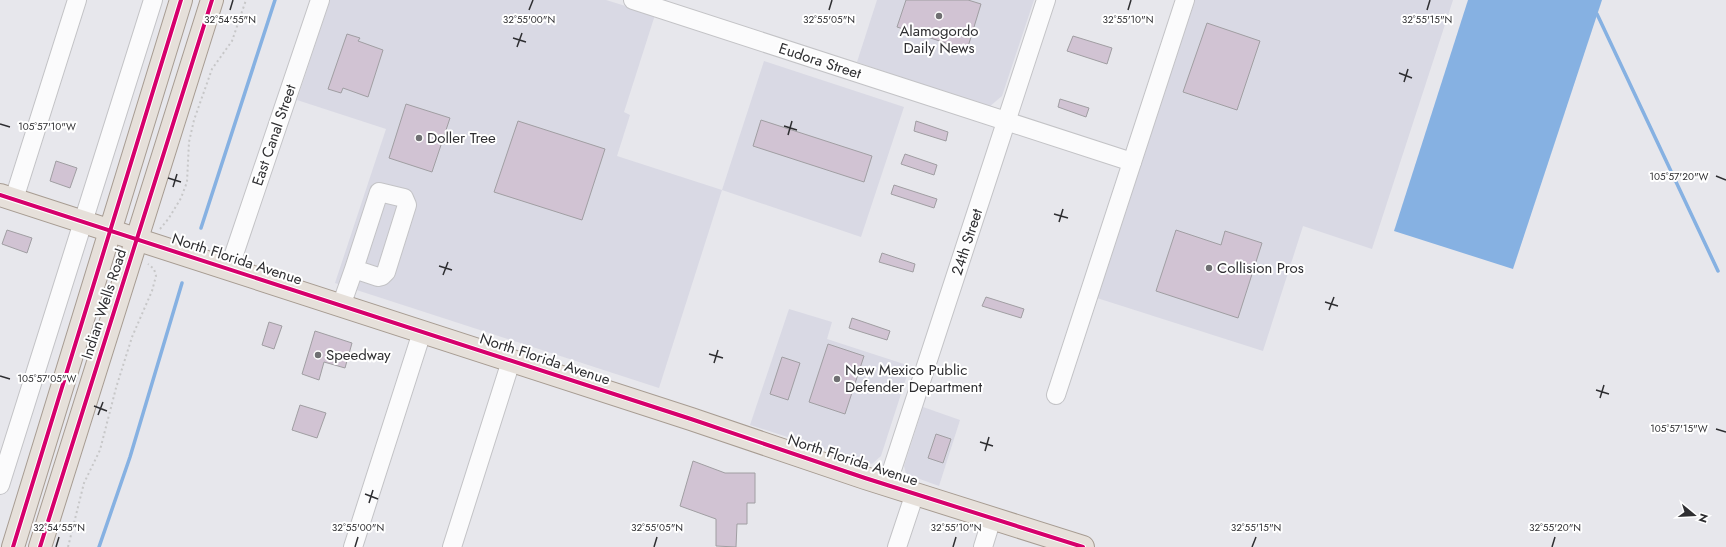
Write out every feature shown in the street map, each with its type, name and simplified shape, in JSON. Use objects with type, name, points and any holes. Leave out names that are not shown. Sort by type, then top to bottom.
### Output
[{"type":"main road","name":"Indian Wells Road","points":[[13,547],[181,0]]},
{"type":"main road","name":"Indian Wells Road","points":[[40,547],[212,0]]},
{"type":"main road","name":"North Florida Avenue","points":[[7,197],[914,494],[1083,547]]},
{"type":"street","points":[[7,197],[77,0]]},
{"type":"street","points":[[0,485],[153,0]]},
{"type":"street","name":"East Canal Street","points":[[229,269],[320,0]]},
{"type":"street","name":"Eudora Street","points":[[633,0],[1132,162]]},
{"type":"street","name":"24th Street","points":[[887,485],[1046,0]]},
{"type":"street","points":[[1056,395],[1185,0]]},
{"type":"street","points":[[341,306],[354,269]]},
{"type":"street","points":[[353,547],[422,332]]},
{"type":"street","points":[[452,547],[511,361]]},
{"type":"street","points":[[897,547],[914,494]]},
{"type":"street","points":[[983,547],[992,518]]},
{"type":"path","points":[[160,230],[181,198],[187,182],[189,142],[194,120],[212,69],[232,41],[246,0]]},
{"type":"path","points":[[68,547],[84,483],[100,450],[116,388],[132,337],[152,291],[156,276],[154,269],[148,264]]},
{"type":"shaded area","points":[[330,0],[606,0],[655,15],[624,112],[630,115],[617,156],[722,190],[659,388],[335,283],[386,129],[297,100]]},
{"type":"shaded area","points":[[877,0],[1034,0],[1002,96],[989,107],[857,62]]},
{"type":"shaded area","points":[[1193,0],[1453,0],[1372,249],[1303,226],[1263,351],[1097,298]]},
{"type":"shaded area","points":[[764,61],[904,107],[861,237],[722,190]]},
{"type":"shaded area","points":[[789,309],[832,322],[827,339],[910,366],[881,456],[872,464],[750,425]]},
{"type":"shaded area","points":[[923,407],[960,420],[939,486],[906,474],[904,466]]},
{"type":"water","points":[[1468,0],[1602,0],[1513,269],[1394,231]]},
{"type":"building","name":"Alamogordo Daily News","points":[[906,0],[968,0],[981,4],[967,50],[897,27]]},
{"type":"building","points":[[1207,23],[1260,41],[1237,110],[1183,92]]},
{"type":"building","points":[[347,34],[360,38],[358,41],[383,50],[368,97],[343,88],[341,93],[328,89]]},
{"type":"building","points":[[1073,36],[1112,48],[1107,64],[1067,51]]},
{"type":"building","points":[[1060,99],[1089,108],[1086,117],[1058,107]]},
{"type":"building","name":"Doller Tree","points":[[406,104],[450,118],[432,172],[389,158]]},
{"type":"building","points":[[761,120],[872,156],[864,182],[753,146]]},
{"type":"building","points":[[518,121],[605,149],[582,220],[494,192]]},
{"type":"building","points":[[916,121],[948,132],[946,141],[914,131]]},
{"type":"building","points":[[905,154],[937,165],[934,175],[901,164]]},
{"type":"building","points":[[56,161],[77,168],[70,188],[50,181]]},
{"type":"building","points":[[894,185],[937,199],[934,208],[891,194]]},
{"type":"building","points":[[7,230],[32,238],[27,253],[2,244]]},
{"type":"building","name":"Collision Pros","points":[[1176,230],[1221,245],[1225,231],[1262,243],[1238,318],[1156,291]]},
{"type":"building","points":[[882,253],[915,264],[913,272],[879,262]]},
{"type":"building","points":[[986,297],[1024,309],[1021,318],[982,306]]},
{"type":"building","points":[[852,318],[890,331],[887,340],[849,328]]},
{"type":"building","points":[[269,322],[282,326],[274,349],[262,345]]},
{"type":"building","points":[[315,331],[352,343],[345,368],[324,362],[319,380],[302,374]]},
{"type":"building","name":"New Mexico Public Defender Department","points":[[828,344],[864,356],[845,414],[809,402]]},
{"type":"building","points":[[782,357],[800,363],[788,400],[770,394]]},
{"type":"building","points":[[300,405],[326,413],[317,438],[292,430]]},
{"type":"building","points":[[936,434],[951,439],[943,463],[928,458]]},
{"type":"building","points":[[693,461],[725,473],[755,473],[755,503],[747,503],[747,524],[737,524],[736,547],[716,546],[716,519],[680,506]]},
{"type":"waterway","points":[[201,228],[275,0]]},
{"type":"waterway","points":[[1597,14],[1718,271]]},
{"type":"waterway","points":[[99,547],[130,457],[182,283]]},
{"type":"cycle path","points":[[13,547],[181,0]]},
{"type":"cycle path","points":[[40,547],[212,0]]},
{"type":"cycle path","points":[[0,195],[691,419],[865,478],[1083,547]]},
{"type":"place","name":"Alamogordo Daily News","points":[[939,16]]},
{"type":"place","name":"Doller Tree","points":[[419,138]]},
{"type":"place","name":"Collision Pros","points":[[1209,268]]},
{"type":"place","name":"Speedway","points":[[318,355]]},
{"type":"place","name":"New Mexico Public Defender Department","points":[[837,379]]}]
